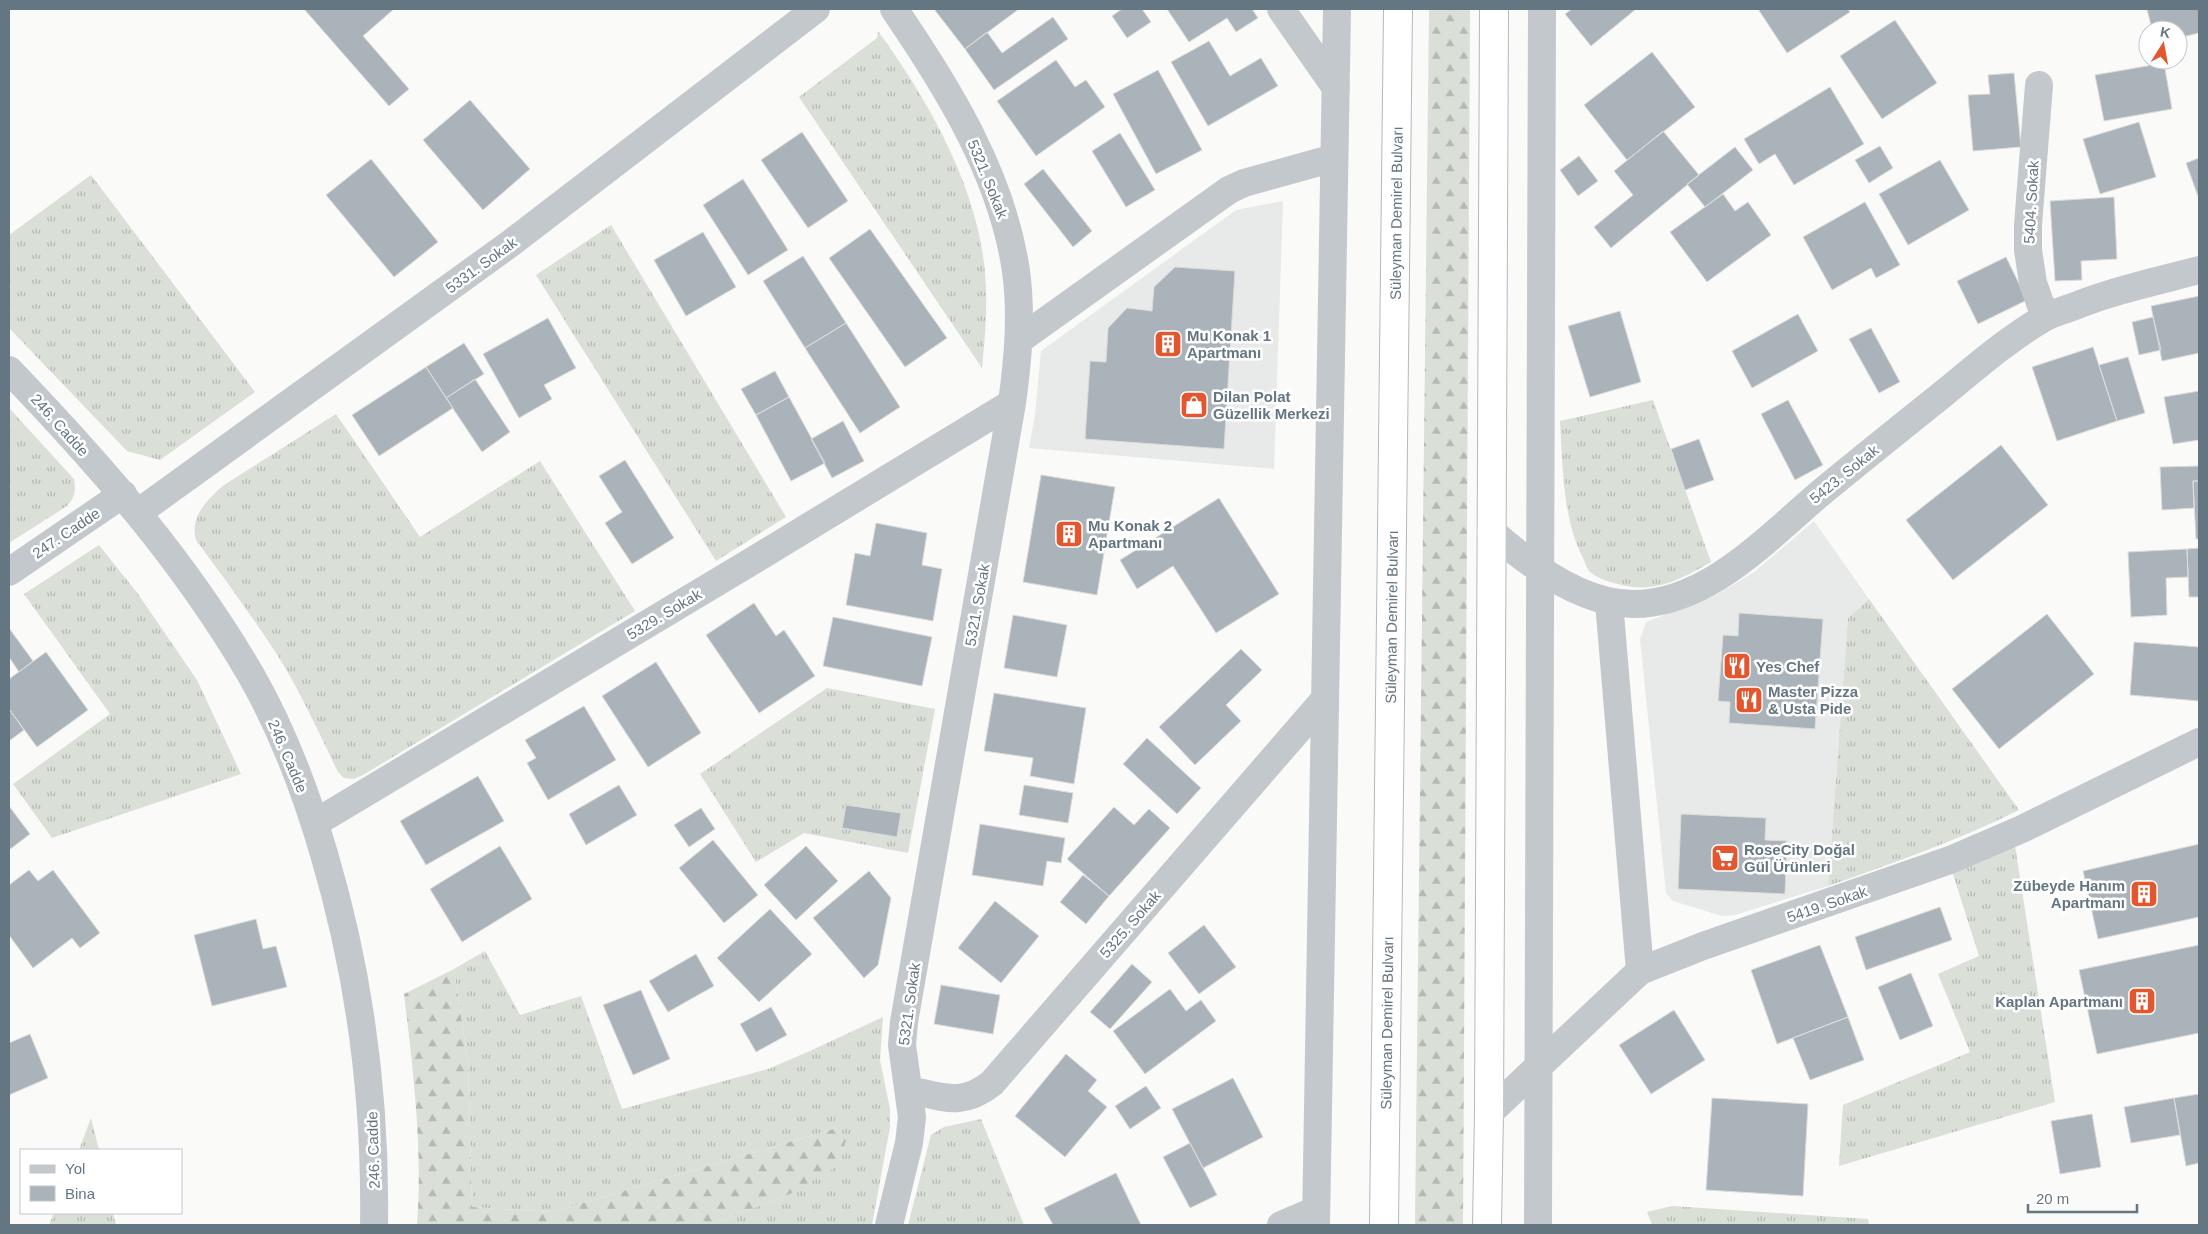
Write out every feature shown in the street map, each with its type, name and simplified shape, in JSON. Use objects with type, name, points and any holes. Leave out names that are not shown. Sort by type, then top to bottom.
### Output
[{"type":"highway","name":"Süleyman Demirel Bulvarı","points":[[1384,1225],[1398,9]]},
{"type":"highway","points":[[1487,1225],[1494,9]]},
{"type":"street","name":"5331. Sokak","points":[[131,503],[511,243],[816,9]]},
{"type":"street","name":"5321. Sokak","points":[[890,1225],[912,1118],[902,1045],[904,1022],[1012,403],[1019,340],[1016,271],[1004,216],[995,188],[969,132],[952,101],[894,9]]},
{"type":"street","points":[[1281,9],[1336,88]]},
{"type":"street","points":[[1281,1225],[1316,1218],[1337,9]]},
{"type":"street","points":[[1538,1225],[1542,9]]},
{"type":"street","name":"5404. Sokak","points":[[2039,85],[2028,225],[2028,250],[2033,283],[2045,317]]},
{"type":"street","points":[[1019,340],[1229,190],[1244,183],[1334,158]]},
{"type":"street","name":"5423. Sokak","points":[[1491,531],[1515,553],[1563,583],[1609,602],[1633,604],[1660,601],[1696,588],[1725,572],[1749,554],[1824,490],[1994,352],[2045,317],[2094,298],[2199,270]]},
{"type":"street","name":"246. Cadde","points":[[9,370],[131,503],[212,613],[252,677],[285,744],[315,823],[349,948],[367,1053],[375,1172],[374,1225]]},
{"type":"street","name":"5329. Sokak","points":[[315,823],[732,574],[1012,403]]},
{"type":"street","name":"247. Cadde","points":[[9,572],[131,503]]},
{"type":"street","points":[[1609,602],[1640,971]]},
{"type":"street","name":"5325. Sokak","points":[[909,1090],[960,1098],[971,1097],[992,1082],[1325,699]]},
{"type":"street","name":"5419. Sokak","points":[[1489,1113],[1640,971],[1703,946],[1950,860],[2022,829],[2199,742]]},
{"type":"shaded area","points":[[1283,201],[1274,469],[1029,448],[1035,415],[1041,351],[1236,210]]},
{"type":"shaded area","points":[[1814,521],[1869,599],[1848,618],[1828,886],[1735,915],[1722,916],[1673,901],[1666,893],[1640,639],[1646,622],[1716,595],[1754,572]]},
{"type":"green space","points":[[1429,9],[1470,9],[1463,1225],[1415,1225]]},
{"type":"green space","points":[[878,31],[932,115],[948,146],[972,209],[980,241],[986,285],[986,321],[982,368],[799,97],[877,38]]},
{"type":"green space","points":[[91,175],[255,392],[160,460],[127,451],[9,328],[9,235]]},
{"type":"green space","points":[[611,225],[786,517],[716,561],[536,275]]},
{"type":"green space","points":[[1653,400],[1711,562],[1666,584],[1631,587],[1600,578],[1590,572],[1576,542],[1567,509],[1560,421]]},
{"type":"green space","points":[[9,410],[74,479],[75,487],[72,500],[67,506],[9,543]]},
{"type":"green space","points":[[336,414],[420,537],[540,461],[635,611],[363,775],[353,779],[344,778],[338,772],[310,713],[278,656],[196,540],[195,532],[195,524],[201,509],[224,485]]},
{"type":"green space","points":[[99,545],[138,594],[197,680],[241,774],[52,838],[13,784],[110,714],[24,594]]},
{"type":"green space","points":[[1869,599],[2019,810],[1948,842],[1828,886],[1848,618]]},
{"type":"green space","points":[[827,688],[935,709],[908,853],[804,833],[756,862],[700,774]]},
{"type":"green space","points":[[2015,846],[2055,1102],[1839,1166],[1843,1105],[1970,1052],[1938,974],[1979,956],[1952,871]]},
{"type":"green space","points":[[485,951],[520,1015],[581,996],[622,1109],[768,1069],[883,1017],[880,1060],[890,1109],[890,1127],[872,1225],[708,1225],[788,1195],[837,1128],[552,1212],[472,1207],[468,1062],[454,969]]},
{"type":"green space","points":[[454,969],[468,1062],[472,1207],[552,1212],[837,1128],[846,1140],[838,1166],[788,1195],[708,1225],[417,1225],[419,1197],[418,1139],[414,1080],[404,994]]},
{"type":"green space","points":[[91,1118],[99,1149],[79,1149]]},
{"type":"green space","points":[[981,1119],[1024,1225],[908,1225],[931,1135],[944,1127]]},
{"type":"green space","points":[[1672,1206],[1868,1219],[1869,1225],[1652,1225],[1647,1212]]},
{"type":"green space","points":[[54,1214],[113,1214],[116,1225],[49,1225]]},
{"type":"building","points":[[304,9],[394,9],[363,36],[409,89],[389,106]]},
{"type":"building","points":[[934,9],[1019,9],[965,49]]},
{"type":"building","points":[[1122,9],[1142,9],[1151,22],[1127,38],[1112,16]]},
{"type":"building","points":[[1167,9],[1252,9],[1258,18],[1236,32],[1227,18],[1189,42]]},
{"type":"building","points":[[1572,9],[1636,9],[1591,46],[1565,14]]},
{"type":"building","points":[[1758,9],[1848,9],[1850,12],[1787,53]]},
{"type":"building","points":[[2147,9],[2199,9],[2199,33],[2188,36],[2188,20],[2150,20]]},
{"type":"building","points":[[1053,17],[1068,39],[994,90],[965,49],[987,32],[1002,53]]},
{"type":"building","points":[[1895,20],[1937,83],[1882,119],[1840,56]]},
{"type":"building","points":[[1209,41],[1230,76],[1261,58],[1278,86],[1208,126],[1171,62]]},
{"type":"building","points":[[1652,52],[1695,107],[1627,160],[1584,105]]},
{"type":"building","points":[[1056,60],[1075,87],[1086,80],[1105,107],[1036,156],[997,101]]},
{"type":"building","points":[[2138,68],[2138,70],[2165,70],[2172,109],[2104,121],[2095,75]]},
{"type":"building","points":[[1158,70],[1202,150],[1156,174],[1113,94]]},
{"type":"building","points":[[2014,73],[2021,147],[1973,151],[1968,95],[1990,94],[1988,75]]},
{"type":"building","points":[[1830,87],[1864,144],[1794,185],[1775,154],[1759,164],[1744,139]]},
{"type":"building","points":[[470,100],[530,169],[483,210],[423,140]]},
{"type":"building","points":[[2139,122],[2156,177],[2100,194],[2083,139]]},
{"type":"building","points":[[1663,131],[1699,175],[1611,248],[1594,227],[1633,195],[1614,171]]},
{"type":"building","points":[[802,132],[848,201],[808,228],[761,160]]},
{"type":"building","points":[[1120,133],[1155,190],[1126,207],[1092,151]]},
{"type":"building","points":[[1880,146],[1893,168],[1869,183],[1855,160]]},
{"type":"building","points":[[1735,147],[1753,170],[1705,207],[1687,184]]},
{"type":"building","points":[[1579,156],[1598,181],[1578,196],[1560,170]]},
{"type":"building","points":[[2199,158],[2199,199],[2186,163]]},
{"type":"building","points":[[371,159],[438,242],[394,277],[326,195]]},
{"type":"building","points":[[1940,160],[1969,210],[1908,245],[1879,194]]},
{"type":"building","points":[[1043,169],[1092,231],[1073,247],[1024,184]]},
{"type":"building","points":[[743,179],[788,250],[748,275],[703,205]]},
{"type":"building","points":[[1723,194],[1735,211],[1748,202],[1771,235],[1707,282],[1670,232]]},
{"type":"building","points":[[2114,197],[2117,259],[2081,261],[2082,280],[2055,281],[2050,201]]},
{"type":"building","points":[[1865,202],[1900,265],[1876,278],[1871,268],[1832,290],[1803,237]]},
{"type":"building","points":[[870,229],[947,338],[905,367],[829,258]]},
{"type":"building","points":[[703,232],[736,287],[686,316],[654,260]]},
{"type":"building","points":[[803,256],[846,323],[805,348],[763,281]]},
{"type":"building","points":[[2006,257],[2027,300],[1978,324],[1957,281]]},
{"type":"building","name":"Mu Konak 1 Apartmanı","points":[[1175,267],[1235,271],[1224,449],[1085,439],[1090,361],[1106,362],[1108,328],[1127,308],[1152,311],[1154,287]]},
{"type":"building","points":[[2199,296],[2199,353],[2162,361],[2151,306]]},
{"type":"building","points":[[1620,311],[1641,382],[1590,397],[1568,326]]},
{"type":"building","points":[[1798,314],[1818,351],[1752,388],[1732,351]]},
{"type":"building","points":[[2153,317],[2161,350],[2139,355],[2132,322]]},
{"type":"building","points":[[548,318],[576,368],[544,385],[552,399],[519,418],[483,354]]},
{"type":"building","points":[[846,323],[900,407],[860,433],[805,348]]},
{"type":"building","points":[[1871,328],[1900,382],[1879,393],[1849,339]]},
{"type":"building","points":[[464,343],[484,374],[446,398],[426,367]]},
{"type":"building","points":[[2093,347],[2117,421],[2057,441],[2032,367]]},
{"type":"building","points":[[2128,357],[2145,413],[2117,421],[2099,365]]},
{"type":"building","points":[[426,367],[453,408],[379,456],[352,415]]},
{"type":"building","points":[[775,371],[789,397],[756,415],[741,389]]},
{"type":"building","points":[[475,379],[510,432],[482,452],[446,398]]},
{"type":"building","points":[[2199,391],[2199,440],[2173,444],[2164,397]]},
{"type":"building","points":[[789,397],[825,463],[791,481],[756,415]]},
{"type":"building","points":[[1788,400],[1823,465],[1795,480],[1761,414]]},
{"type":"building","points":[[843,421],[864,461],[832,478],[811,439]]},
{"type":"building","points":[[1699,439],[1714,480],[1685,490],[1671,449]]},
{"type":"building","points":[[2001,445],[2048,505],[1953,580],[1906,520]]},
{"type":"building","points":[[625,460],[674,538],[632,564],[605,523],[622,512],[599,476]]},
{"type":"building","points":[[2199,466],[2199,481],[2193,481],[2194,508],[2162,510],[2160,467]]},
{"type":"building","name":"Mu Konak 2 Apartmanı","points":[[1041,475],[1115,487],[1097,595],[1023,582]]},
{"type":"building","points":[[2193,481],[2199,481],[2199,539],[2196,539]]},
{"type":"building","points":[[1219,498],[1279,594],[1216,633],[1173,566],[1137,589],[1120,560]]},
{"type":"building","points":[[876,523],[927,533],[922,565],[942,569],[933,621],[846,605],[855,553],[870,556]]},
{"type":"building","points":[[2199,548],[2199,597],[2189,597],[2187,549]]},
{"type":"building","points":[[2187,549],[2188,577],[2166,578],[2167,615],[2131,617],[2128,552]]},
{"type":"building","points":[[754,603],[776,636],[784,630],[815,676],[759,713],[706,635]]},
{"type":"building","points":[[1739,613],[1823,619],[1815,729],[1729,723],[1730,702],[1718,701],[1723,635],[1738,636]]},
{"type":"building","points":[[2047,614],[2094,674],[1999,749],[1952,689]]},
{"type":"building","points":[[1013,615],[1067,625],[1057,677],[1004,668]]},
{"type":"building","points":[[833,617],[932,637],[922,686],[823,666]]},
{"type":"building","points":[[9,628],[33,661],[19,672],[9,657]]},
{"type":"building","points":[[2134,642],[2199,647],[2199,701],[2130,695]]},
{"type":"building","points":[[1241,649],[1262,670],[1226,705],[1241,721],[1195,765],[1159,727]]},
{"type":"building","points":[[46,652],[88,710],[37,747],[9,709],[9,679]]},
{"type":"building","points":[[656,662],[701,733],[648,767],[602,696]]},
{"type":"building","points":[[994,693],[1086,708],[1074,784],[1030,776],[1033,758],[984,751]]},
{"type":"building","points":[[584,706],[616,760],[548,800],[527,763],[536,758],[525,740]]},
{"type":"building","points":[[9,709],[24,730],[9,741]]},
{"type":"building","points":[[1147,738],[1201,788],[1177,814],[1123,764]]},
{"type":"building","points":[[478,776],[504,821],[426,865],[400,821]]},
{"type":"building","points":[[619,785],[637,815],[586,845],[569,814]]},
{"type":"building","points":[[1024,785],[1073,793],[1068,823],[1019,815]]},
{"type":"building","points":[[846,805],[901,813],[897,837],[842,828]]},
{"type":"building","points":[[9,806],[30,834],[9,850]]},
{"type":"building","points":[[1114,807],[1134,825],[1149,809],[1170,828],[1109,896],[1067,859]]},
{"type":"building","points":[[701,808],[715,829],[689,847],[674,825]]},
{"type":"building","points":[[1681,814],[1766,818],[1765,840],[1787,841],[1785,894],[1678,889]]},
{"type":"building","points":[[980,824],[1065,838],[1061,863],[1047,861],[1043,886],[972,875]]},
{"type":"building","points":[[713,840],[758,895],[724,923],[679,868]]},
{"type":"building","name":"Zübeyde Hanım Apartmanı","points":[[2199,844],[2199,917],[2098,939],[2083,871]]},
{"type":"building","points":[[500,846],[532,899],[462,942],[430,889]]},
{"type":"building","points":[[806,846],[838,881],[796,920],[764,885]]},
{"type":"building","points":[[29,870],[38,881],[53,870],[100,933],[80,948],[72,938],[33,968],[9,935],[9,885]]},
{"type":"building","points":[[869,871],[891,898],[878,965],[864,978],[813,918]]},
{"type":"building","points":[[1083,875],[1109,896],[1086,924],[1060,902]]},
{"type":"building","points":[[995,901],[1039,936],[1001,983],[958,948]]},
{"type":"building","points":[[1940,907],[1952,940],[1866,970],[1855,937]]},
{"type":"building","points":[[770,909],[812,954],[759,1002],[717,958]]},
{"type":"building","points":[[256,919],[263,949],[276,946],[287,987],[212,1006],[194,935]]},
{"type":"building","points":[[1204,925],[1236,967],[1199,994],[1168,953]]},
{"type":"building","points":[[1820,945],[1848,1017],[1777,1044],[1751,970]]},
{"type":"building","name":"Kaplan Apartmanı","points":[[2199,945],[2199,1033],[2097,1054],[2079,970]]},
{"type":"building","points":[[696,954],[714,986],[668,1012],[649,981]]},
{"type":"building","points":[[1132,964],[1152,982],[1110,1029],[1090,1012]]},
{"type":"building","points":[[1911,973],[1933,1026],[1900,1040],[1878,987]]},
{"type":"building","points":[[941,985],[1000,995],[993,1034],[934,1024]]},
{"type":"building","points":[[1170,989],[1186,1011],[1201,1000],[1216,1021],[1145,1074],[1113,1031]]},
{"type":"building","points":[[641,990],[670,1059],[633,1075],[603,1005]]},
{"type":"building","points":[[771,1007],[787,1035],[756,1052],[740,1024]]},
{"type":"building","points":[[1674,1010],[1705,1060],[1651,1094],[1619,1045]]},
{"type":"building","points":[[1848,1017],[1864,1060],[1810,1080],[1793,1038]]},
{"type":"building","points":[[30,1034],[48,1078],[9,1095],[9,1043]]},
{"type":"building","points":[[1066,1054],[1097,1080],[1088,1091],[1107,1107],[1065,1157],[1015,1116]]},
{"type":"building","points":[[1233,1078],[1263,1137],[1203,1168],[1172,1109]]},
{"type":"building","points":[[1146,1086],[1161,1108],[1130,1129],[1115,1106]]},
{"type":"building","points":[[2199,1094],[2199,1163],[2186,1166],[2174,1098]]},
{"type":"building","points":[[1712,1098],[1808,1104],[1803,1196],[1706,1190]]},
{"type":"building","points":[[2174,1098],[2180,1135],[2131,1143],[2124,1107]]},
{"type":"building","points":[[2092,1114],[2101,1167],[2060,1174],[2051,1121]]},
{"type":"building","points":[[1190,1143],[1217,1195],[1190,1208],[1163,1157]]},
{"type":"building","points":[[1116,1173],[1141,1225],[1053,1225],[1044,1208]]},
{"type":"place","name":"Mu Konak 1 Apartmanı","points":[[1168,344]]},
{"type":"place","name":"Dilan Polat Güzellik Merkezi","points":[[1194,405]]},
{"type":"place","name":"Mu Konak 2 Apartmanı","points":[[1069,534]]},
{"type":"place","name":"Yes Chef","points":[[1737,666]]},
{"type":"place","name":"Master Pizza & Usta Pide","points":[[1749,700]]},
{"type":"place","name":"RoseCity Doğal Gül Ürünleri","points":[[1725,858]]},
{"type":"place","name":"Zübeyde Hanım Apartmanı","points":[[2144,894]]},
{"type":"place","name":"Kaplan Apartmanı","points":[[2142,1001]]}]
